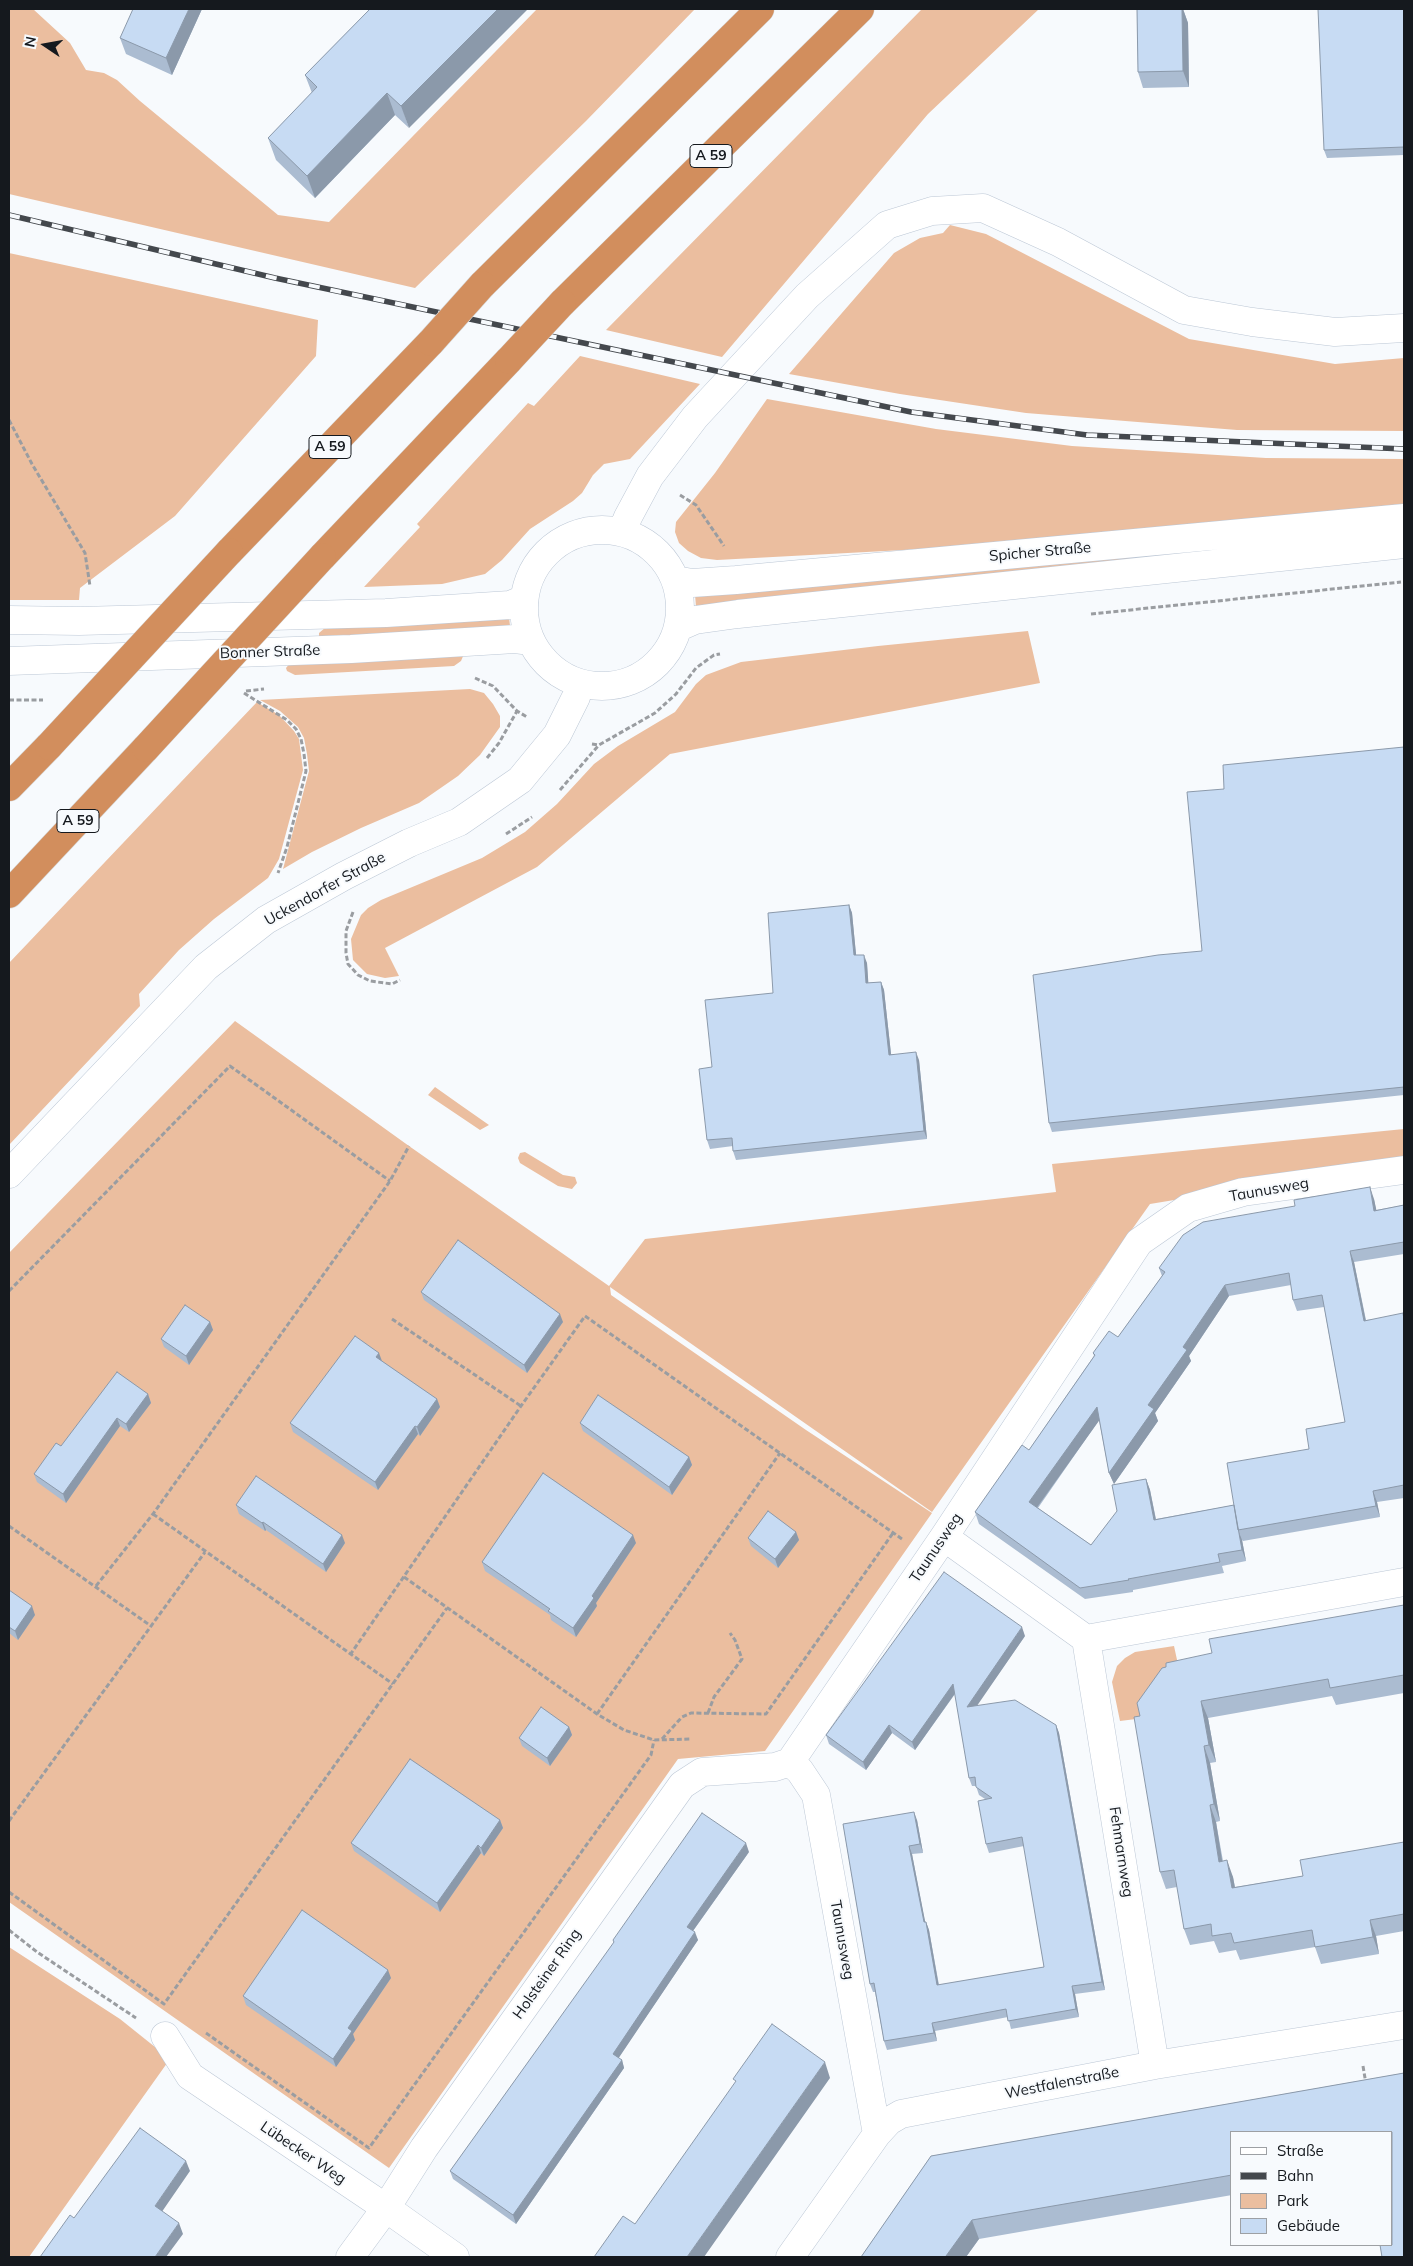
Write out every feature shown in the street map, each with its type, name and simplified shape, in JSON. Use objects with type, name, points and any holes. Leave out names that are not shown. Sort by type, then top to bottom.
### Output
[{"type":"highway","name":"A 59","points":[[9,787],[229,552],[431,342],[482,285],[760,9]]},
{"type":"highway","name":"A 59","points":[[9,894],[322,557],[562,303],[860,9]]},
{"type":"street","points":[[622,532],[650,476],[695,417],[807,296],[888,225],[932,211],[983,208],[1058,242],[1184,310],[1252,322],[1335,332],[1404,328]]},
{"type":"street","name":"Spicher Straße","points":[[675,580],[692,583],[736,580],[1404,518]]},
{"type":"street","points":[[604,530],[622,532],[640,539],[654,550],[667,564],[675,580],[680,603],[679,627],[672,644],[662,659],[649,671],[633,680],[616,686],[598,687],[580,684],[550,668],[539,655],[531,641],[525,620],[524,599],[528,580],[538,563],[558,543],[566,538],[585,531],[604,530]]},
{"type":"street","name":"Spicher Straße","points":[[679,627],[694,620],[738,614],[1404,544]]},
{"type":"street","points":[[9,620],[79,621],[386,613],[510,605],[524,599]]},
{"type":"street","name":"Bonner Straße","points":[[9,661],[351,649],[515,639],[531,641]]},
{"type":"street","name":"Uckendorfer Straße","points":[[9,1174],[206,967],[266,920],[409,843],[459,822],[520,780],[557,735],[576,697],[580,684]]},
{"type":"street","name":"Taunusweg","points":[[877,2134],[816,1795],[800,1770],[790,1762],[937,1546],[1139,1242],[1188,1208],[1242,1192],[1404,1170]]},
{"type":"street","points":[[937,1546],[1086,1639],[1404,1582]]},
{"type":"street","name":"Fehmarnweg","points":[[1086,1639],[1155,2065]]},
{"type":"street","name":"Holsteiner Ring","points":[[350,2257],[386,2208],[424,2148],[682,1785],[702,1772],[775,1767],[790,1762]]},
{"type":"street","name":"Westfalenstraße","points":[[790,2257],[877,2134],[889,2122],[901,2114],[1155,2065],[1404,2025]]},
{"type":"street","name":"Lübecker Weg","points":[[165,2036],[190,2076],[386,2208],[455,2257]]},
{"type":"path","points":[[9,420],[32,464],[85,553],[90,603],[79,621]]},
{"type":"path","points":[[1084,615],[1404,581]]},
{"type":"path","points":[[557,793],[599,745],[655,713],[676,694],[696,668],[714,656],[723,653]]},
{"type":"path","points":[[472,677],[494,686],[517,711],[557,735],[599,745]]},
{"type":"path","points":[[266,689],[240,692],[279,713],[296,729],[301,739],[306,772],[287,847],[276,878]]},
{"type":"path","points":[[9,700],[48,700]]},
{"type":"path","points":[[499,839],[534,815]]},
{"type":"path","points":[[354,908],[346,931],[348,964],[358,975],[370,981],[392,984],[400,980]]},
{"type":"path","points":[[9,1291],[230,1066],[390,1181]]},
{"type":"path","points":[[96,1586],[153,1514],[390,1181],[409,1146]]},
{"type":"path","points":[[350,1655],[585,1316],[893,1532],[937,1546]]},
{"type":"path","points":[[392,1318],[521,1406]]},
{"type":"path","points":[[598,1714],[780,1453]]},
{"type":"path","points":[[153,1514],[393,1684]]},
{"type":"path","points":[[9,1526],[151,1626]]},
{"type":"path","points":[[662,1739],[682,1717],[691,1713],[766,1714],[893,1532]]},
{"type":"path","points":[[9,1821],[205,1552]]},
{"type":"path","points":[[404,1577],[598,1714],[624,1730],[654,1740],[687,1738],[708,1744],[725,1770]]},
{"type":"path","points":[[164,2004],[447,1608]]},
{"type":"path","points":[[708,1713],[714,1697],[742,1659],[735,1640],[730,1633]]},
{"type":"path","points":[[204,2031],[368,2148],[651,1755],[654,1740]]},
{"type":"path","points":[[9,1892],[172,2009]]},
{"type":"path","points":[[9,1930],[37,1952],[165,2036]]},
{"type":"path","points":[[1362,2062],[1367,2090]]},
{"type":"green space","points":[[11,9],[33,9],[70,43],[86,70],[104,73],[117,80],[278,215],[329,222],[537,9],[695,9],[586,121],[415,288],[9,194],[9,11]]},
{"type":"green space","points":[[922,9],[1039,9],[928,114],[722,357],[606,330]]},
{"type":"green space","points":[[950,225],[986,234],[1189,339],[1335,364],[1404,358],[1404,431],[1237,430],[1026,413],[900,394],[789,374],[894,253],[920,238],[943,233]]},
{"type":"green space","points":[[9,253],[318,320],[316,356],[175,516],[80,588],[79,600],[9,600]]},
{"type":"green space","points":[[580,356],[700,384],[630,459],[604,464],[593,475],[582,493],[530,529],[502,560],[485,574],[442,584],[364,587],[420,527],[417,524],[528,403],[534,406]]},
{"type":"green space","points":[[767,399],[936,429],[1072,446],[1266,458],[1404,459],[1404,504],[997,545],[717,560],[701,558],[688,551],[679,543],[675,532],[676,522],[715,473]]},
{"type":"green space","points":[[1404,525],[1404,538],[696,607],[695,594]]},
{"type":"green space","points":[[509,617],[510,626],[508,629],[319,637],[319,633],[326,627]]},
{"type":"green space","points":[[1028,631],[1040,683],[670,754],[537,867],[385,948],[399,976],[385,978],[367,974],[353,960],[351,939],[361,915],[368,908],[381,900],[482,858],[525,832],[557,804],[594,764],[618,746],[675,712],[696,684],[706,675],[741,662]]},
{"type":"green space","points":[[464,654],[461,661],[454,666],[295,675],[287,671],[286,668],[291,662]]},
{"type":"green space","points":[[470,689],[484,693],[500,716],[500,727],[480,755],[458,776],[419,803],[361,828],[312,852],[283,869],[309,771],[307,754],[304,738],[298,727],[280,711],[260,700]]},
{"type":"green space","points":[[257,702],[279,715],[299,739],[303,770],[279,859],[268,878],[214,919],[179,950],[139,994],[140,1006],[9,1145],[9,963]]},
{"type":"green space","points":[[235,1021],[609,1286],[645,1239],[1056,1192],[1052,1164],[1404,1129],[1404,1162],[1150,1204],[932,1512],[610,1287],[611,1295],[806,1430],[932,1513],[765,1751],[678,1759],[389,2168],[9,1902],[9,1253]]},
{"type":"green space","points":[[435,1087],[489,1125],[480,1130],[428,1095]]},
{"type":"green space","points":[[525,1152],[563,1175],[575,1177],[577,1183],[572,1189],[558,1186],[520,1163],[518,1158],[520,1153]]},
{"type":"green space","points":[[1174,1646],[1179,1669],[1144,1718],[1120,1721],[1112,1682],[1117,1666],[1135,1652]]},
{"type":"green space","points":[[9,1947],[120,2019],[170,2059],[29,2257],[9,2257]]},
{"type":"building","points":[[133,9],[189,9],[166,58],[120,38]]},
{"type":"building","points":[[370,9],[498,9],[401,106],[387,93],[307,176],[268,138],[317,87],[305,75]]},
{"type":"building","points":[[1137,9],[1182,9],[1183,71],[1138,72]]},
{"type":"building","points":[[1318,9],[1404,9],[1404,147],[1324,150]]},
{"type":"building","points":[[1404,747],[1404,1087],[1049,1123],[1033,975],[1158,955],[1202,951],[1187,792],[1224,789],[1223,765]]},
{"type":"building","points":[[849,905],[854,955],[864,955],[866,983],[881,982],[889,1055],[916,1052],[924,1131],[733,1151],[732,1138],[707,1140],[699,1069],[712,1067],[705,1000],[773,993],[768,913]]},
{"type":"building","points":[[1370,1187],[1374,1211],[1404,1205],[1404,1242],[1350,1251],[1364,1321],[1403,1313],[1404,1485],[1373,1491],[1376,1506],[1238,1530],[1242,1550],[1218,1554],[1220,1562],[1080,1588],[975,1512],[1022,1445],[1029,1450],[1095,1355],[1093,1353],[1109,1331],[1118,1337],[1165,1272],[1159,1268],[1183,1235],[1203,1222],[1295,1206],[1294,1200]],"holes":[[[1289,1273],[1293,1300],[1322,1295],[1345,1422],[1306,1429],[1309,1449],[1227,1463],[1234,1505],[1154,1520],[1146,1479],[1112,1485],[1117,1511],[1091,1545],[1029,1502],[1097,1407],[1109,1473],[1154,1409],[1148,1405],[1187,1350],[1183,1347],[1225,1285]]]},
{"type":"building","points":[[458,1240],[560,1314],[524,1365],[421,1292]]},
{"type":"building","points":[[185,1305],[210,1322],[186,1356],[161,1339]]},
{"type":"building","points":[[355,1336],[379,1353],[376,1357],[437,1399],[375,1482],[290,1423]]},
{"type":"building","points":[[117,1372],[148,1394],[126,1424],[117,1418],[63,1494],[34,1474],[56,1443],[61,1446]]},
{"type":"building","points":[[598,1395],[689,1457],[669,1487],[580,1423]]},
{"type":"building","points":[[543,1473],[633,1535],[573,1628],[548,1611],[550,1609],[482,1562]]},
{"type":"building","points":[[256,1476],[342,1535],[323,1564],[236,1505]]},
{"type":"building","points":[[768,1511],[796,1532],[775,1559],[748,1538]]},
{"type":"building","points":[[944,1572],[1022,1627],[967,1707],[1015,1700],[1056,1725],[1102,1982],[1072,1986],[1076,2009],[1008,2021],[1006,2009],[932,2023],[934,2033],[884,2041],[874,1983],[870,1984],[843,1824],[914,1812],[920,1844],[909,1846],[924,1922],[926,1922],[937,1985],[1044,1967],[1022,1837],[986,1844],[978,1801],[992,1798],[976,1787],[975,1777],[969,1778],[953,1684],[912,1742],[889,1725],[863,1762],[826,1735]]},
{"type":"building","points":[[9,1590],[32,1606],[15,1631],[9,1627]]},
{"type":"building","points":[[1404,1605],[1404,1675],[1330,1688],[1328,1679],[1201,1701],[1209,1745],[1204,1746],[1214,1804],[1210,1805],[1219,1862],[1227,1860],[1232,1888],[1303,1876],[1300,1860],[1404,1842],[1404,1914],[1370,1920],[1373,1937],[1315,1947],[1312,1930],[1234,1943],[1231,1933],[1212,1936],[1211,1924],[1184,1929],[1174,1870],[1160,1872],[1134,1717],[1140,1716],[1137,1703],[1162,1668],[1166,1667],[1166,1663],[1212,1653],[1209,1639]]},
{"type":"building","points":[[541,1707],[569,1727],[547,1758],[519,1738]]},
{"type":"building","points":[[410,1759],[500,1820],[481,1848],[478,1845],[437,1903],[351,1843]]},
{"type":"building","points":[[702,1813],[746,1843],[687,1927],[695,1932],[613,2054],[622,2060],[513,2215],[450,2171],[614,1942],[613,1940]]},
{"type":"building","points":[[302,1910],[388,1970],[348,2028],[352,2031],[333,2059],[243,1996]]},
{"type":"building","points":[[772,2024],[825,2062],[687,2257],[594,2257],[623,2216],[635,2224],[736,2081],[733,2079]]},
{"type":"building","points":[[1404,2073],[1404,2257],[1382,2257],[1380,2246],[1393,2246],[1393,2131],[1230,2131],[1230,2175],[972,2220],[946,2256],[949,2257],[861,2257],[931,2156]]},
{"type":"building","points":[[140,2128],[186,2161],[155,2206],[179,2223],[155,2257],[40,2257],[70,2215],[74,2218]]},
{"type":"railway","points":[[9,215],[275,278],[911,412],[1087,435],[1404,449]]}]
